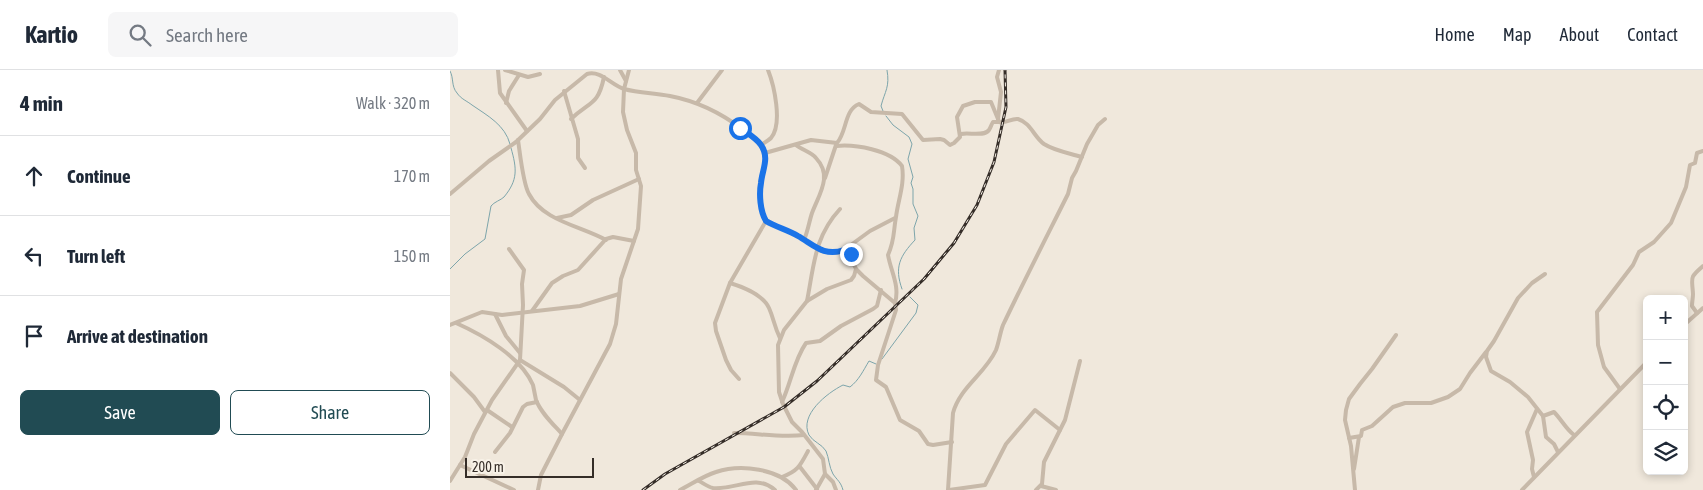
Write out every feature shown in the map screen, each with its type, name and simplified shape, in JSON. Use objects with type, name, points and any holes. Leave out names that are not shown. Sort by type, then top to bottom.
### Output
[{"type":"street","points":[[498,70],[500,93],[527,131]]},
{"type":"street","points":[[505,70],[528,77],[540,74]]},
{"type":"street","points":[[450,194],[489,161],[518,140],[564,91],[581,77],[598,70]]},
{"type":"street","points":[[620,70],[626,81]]},
{"type":"street","points":[[538,490],[541,475],[610,344],[616,324],[621,278],[634,242],[641,190],[636,170],[636,153],[624,118],[624,89],[629,70]]},
{"type":"street","points":[[696,103],[722,70]]},
{"type":"street","points":[[999,70],[998,77],[1001,92],[999,120]]},
{"type":"street","points":[[761,145],[772,137],[777,117],[777,107],[770,71]]},
{"type":"street","points":[[592,72],[604,77],[613,85],[624,89],[696,103],[732,123],[761,145],[765,153],[766,162],[760,192],[763,214],[766,221],[804,240],[816,249],[828,253],[844,250],[870,231],[895,218]]},
{"type":"street","points":[[506,103],[509,91],[519,75]]},
{"type":"street","points":[[571,119],[582,108],[597,99],[604,77]]},
{"type":"street","points":[[564,91],[578,139],[578,158],[585,168]]},
{"type":"street","points":[[804,240],[837,145],[851,110],[858,104],[871,112],[902,114],[923,140],[940,139],[950,145],[959,140],[961,134],[957,117],[959,110],[963,106],[975,102],[991,102],[999,120],[1005,123],[1011,120],[1019,120],[1032,129],[1039,140],[1046,145],[1082,157]]},
{"type":"street","points":[[1060,430],[1035,410],[1006,444],[985,485],[949,490],[953,413],[956,402],[996,350],[1002,327],[1068,194],[1072,178],[1095,129],[1105,119]]},
{"type":"street","points":[[961,134],[970,132],[984,134],[989,130],[993,122],[999,120]]},
{"type":"street","points":[[518,140],[529,194],[548,214],[606,240]]},
{"type":"street","points":[[765,153],[813,140],[837,145],[863,147],[898,161],[902,166],[903,182],[895,218],[894,238],[888,255],[897,291],[896,310],[878,364],[876,380],[886,386],[900,420],[919,431],[928,444],[952,442]]},
{"type":"street","points":[[796,145],[818,159],[825,178]]},
{"type":"street","points":[[1620,389],[1604,368],[1598,345],[1597,312],[1633,264],[1639,252],[1654,242],[1671,223],[1686,187],[1690,165],[1695,163],[1697,153],[1703,152]]},
{"type":"street","points":[[557,218],[571,216],[594,200],[639,178]]},
{"type":"street","points":[[807,302],[816,249],[832,218],[840,209]]},
{"type":"street","points":[[739,379],[731,370],[726,360],[716,331],[716,323],[730,283],[766,221]]},
{"type":"street","points":[[532,311],[552,283],[578,270],[606,240],[613,237],[634,242]]},
{"type":"street","points":[[450,480],[460,465],[486,411],[518,362],[524,270],[509,249]]},
{"type":"street","points":[[844,250],[851,254],[856,268],[895,303]]},
{"type":"street","points":[[1697,313],[1692,306],[1691,279],[1692,275],[1703,266]]},
{"type":"street","points":[[800,467],[817,490],[825,474],[823,459],[792,422],[779,392],[778,352],[780,338],[784,330],[807,302],[827,289],[851,280],[856,268]]},
{"type":"street","points":[[1353,472],[1362,430],[1372,426],[1393,407],[1406,403],[1437,402],[1458,391],[1494,341],[1518,298],[1532,283],[1545,274]]},
{"type":"street","points":[[730,283],[749,291],[768,306],[773,325],[780,338]]},
{"type":"street","points":[[782,402],[806,343],[820,340],[873,309],[877,306],[881,290]]},
{"type":"street","points":[[450,325],[477,314],[502,315],[586,305],[619,294]]},
{"type":"street","points":[[1688,322],[1703,308]]},
{"type":"street","points":[[495,314],[506,336],[520,353]]},
{"type":"street","points":[[456,323],[487,338],[518,362],[564,387],[580,400]]},
{"type":"street","points":[[1355,490],[1345,420],[1349,399],[1396,335]]},
{"type":"street","points":[[1486,352],[1491,371],[1516,386],[1543,416],[1546,437],[1554,444],[1558,452]]},
{"type":"street","points":[[1036,490],[1043,479],[1044,462],[1065,420],[1080,361]]},
{"type":"street","points":[[518,362],[532,385],[537,402],[543,412],[562,434]]},
{"type":"street","points":[[1522,490],[1643,366]]},
{"type":"street","points":[[450,373],[486,411],[512,427]]},
{"type":"street","points":[[496,452],[504,442],[523,407],[537,402]]},
{"type":"street","points":[[1534,477],[1532,469],[1534,460],[1527,432],[1537,408]]},
{"type":"street","points":[[1543,416],[1554,412],[1574,436]]},
{"type":"street","points":[[734,433],[774,436],[804,435]]},
{"type":"street","points":[[1349,438],[1359,437]]},
{"type":"street","points":[[782,477],[800,467],[808,451]]},
{"type":"street","points":[[460,465],[514,490]]},
{"type":"street","points":[[680,490],[714,472],[728,469],[746,469],[772,473],[782,477],[789,481],[796,490]]},
{"type":"street","points":[[769,485],[772,473]]},
{"type":"street","points":[[825,474],[833,482],[836,490]]},
{"type":"street","points":[[699,481],[715,489],[733,488],[761,482],[775,490]]},
{"type":"street","points":[[1040,486],[1056,490]]},
{"type":"waterway","points":[[883,111],[881,106],[887,85],[887,70]]},
{"type":"waterway","points":[[450,71],[454,88],[459,95],[495,121],[508,137],[510,144]]},
{"type":"waterway","points":[[886,116],[893,125],[909,137],[912,144],[908,159],[913,177],[911,183],[913,204],[918,216],[914,228],[915,240],[900,262],[899,274],[902,289]]},
{"type":"waterway","points":[[450,269],[465,254],[485,239],[491,206],[504,197],[514,180],[515,168],[511,148]]},
{"type":"waterway","points":[[882,359],[916,313],[918,305],[910,297]]},
{"type":"waterway","points":[[843,490],[833,474],[826,451],[809,435],[808,420],[811,412],[830,393],[843,385],[850,387],[861,375],[869,361],[876,364]]},
{"type":"railway","points":[[643,490],[665,474],[784,407],[817,381],[924,279],[954,243],[977,205],[994,162],[1006,107],[1005,70]]},
{"type":"route","points":[[740,128],[756,140],[765,153],[766,162],[761,179],[760,192],[763,214],[766,221],[798,236],[816,249],[828,253],[844,250],[851,254]]}]
